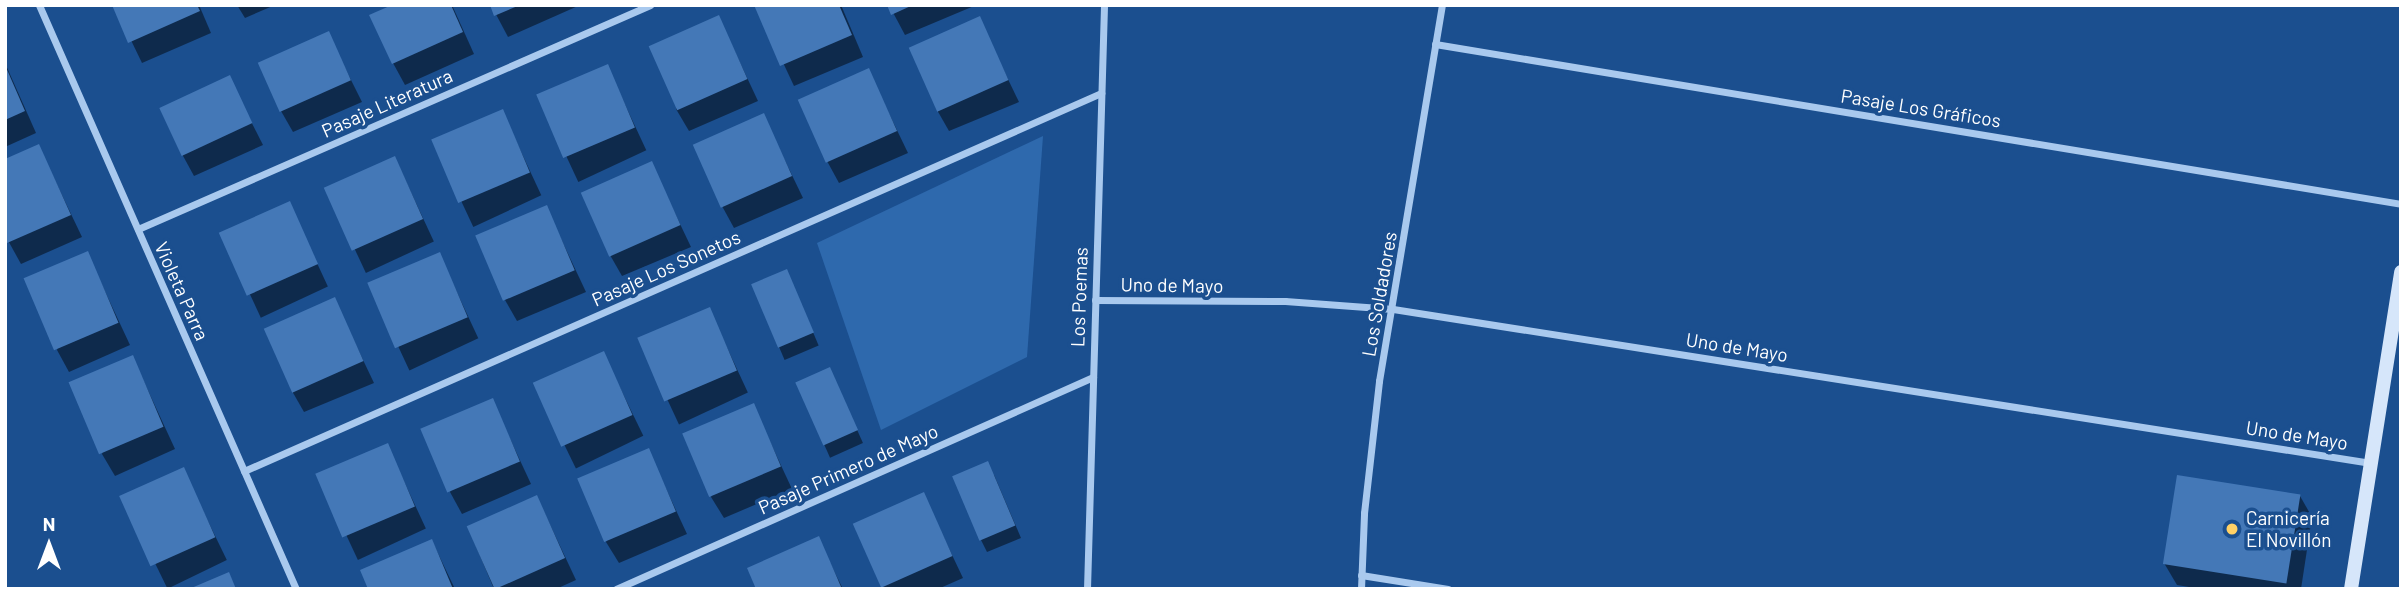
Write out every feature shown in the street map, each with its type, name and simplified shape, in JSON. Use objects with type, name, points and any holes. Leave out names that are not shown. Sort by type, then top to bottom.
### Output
[{"type":"main road","points":[[2351,589],[2401,272]]},
{"type":"street","name":"Violeta Parra","points":[[39,5],[296,589]]},
{"type":"street","name":"Pasaje Literatura","points":[[138,229],[650,5]]},
{"type":"street","name":"Los Poemas","points":[[1087,589],[1104,5]]},
{"type":"street","name":"Los Soldadores","points":[[1361,589],[1370,453],[1441,5]]},
{"type":"street","name":"Pasaje Los Gráficos","points":[[1435,44],[2401,204]]},
{"type":"street","name":"Pasaje Los Sonetos","points":[[244,471],[1101,93]]},
{"type":"street","name":"Uno de Mayo","points":[[1095,300],[1285,302],[1393,309],[2371,463]]},
{"type":"street","name":"Pasaje Primero de Mayo","points":[[616,589],[1093,377]]},
{"type":"street","points":[[1362,575],[1448,589]]},
{"type":"shaded area","points":[[1043,136],[1027,357],[881,430],[817,243]]},
{"type":"building","points":[[112,5],[197,5],[200,11],[128,43]]},
{"type":"building","points":[[392,5],[451,5],[463,32],[392,64],[369,15]]},
{"type":"building","points":[[490,5],[520,5],[494,16]]},
{"type":"building","points":[[754,5],[839,5],[852,35],[780,66]]},
{"type":"building","points":[[887,5],[913,5],[891,15]]},
{"type":"building","points":[[719,15],[747,79],[677,110],[649,46]]},
{"type":"building","points":[[980,16],[1008,80],[937,112],[909,48]]},
{"type":"building","points":[[329,31],[351,80],[280,112],[258,63]]},
{"type":"building","points":[[608,64],[635,128],[563,158],[536,94]]},
{"type":"building","points":[[5,65],[25,111],[5,120]]},
{"type":"building","points":[[869,68],[897,131],[826,163],[798,100]]},
{"type":"building","points":[[230,75],[252,123],[182,156],[159,108]]},
{"type":"building","points":[[503,109],[530,173],[458,203],[431,139]]},
{"type":"building","points":[[764,113],[792,176],[721,208],[693,145]]},
{"type":"building","points":[[39,144],[71,215],[7,243],[5,159]]},
{"type":"building","points":[[395,156],[423,219],[352,251],[324,188]]},
{"type":"building","points":[[652,161],[680,225],[609,257],[581,193]]},
{"type":"building","points":[[290,201],[318,264],[247,296],[219,233]]},
{"type":"building","points":[[547,205],[575,270],[503,301],[475,235]]},
{"type":"building","points":[[88,251],[118,323],[54,350],[24,278]]},
{"type":"building","points":[[440,252],[468,317],[395,348],[367,283]]},
{"type":"building","points":[[787,269],[814,333],[778,348],[751,284]]},
{"type":"building","points":[[335,297],[363,361],[292,393],[264,329]]},
{"type":"building","points":[[710,307],[737,371],[664,401],[637,338]]},
{"type":"building","points":[[604,351],[632,415],[561,447],[533,383]]},
{"type":"building","points":[[133,355],[163,427],[99,454],[69,382]]},
{"type":"building","points":[[830,367],[858,430],[823,445],[795,382]]},
{"type":"building","points":[[493,398],[520,462],[447,492],[420,429]]},
{"type":"building","points":[[754,403],[781,467],[709,497],[682,433]]},
{"type":"building","points":[[388,443],[415,507],[342,537],[315,474]]},
{"type":"building","points":[[649,448],[676,512],[604,542],[577,478]]},
{"type":"building","points":[[988,461],[1015,525],[979,541],[952,476]]},
{"type":"building","points":[[184,467],[215,537],[150,566],[119,496]]},
{"type":"building","name":"Carnicería El Novillón","points":[[2177,475],[2300,495],[2286,583],[2163,564]]},
{"type":"building","points":[[924,492],[952,556],[881,588],[853,524]]},
{"type":"building","points":[[537,495],[565,558],[495,589],[467,526]]},
{"type":"building","points":[[819,536],[842,589],[756,589],[747,568]]},
{"type":"building","points":[[432,539],[453,589],[368,589],[360,570]]},
{"type":"building","points":[[229,572],[236,589],[189,589]]},
{"type":"place","name":"Carnicería El Novillón","points":[[2232,529]]}]
